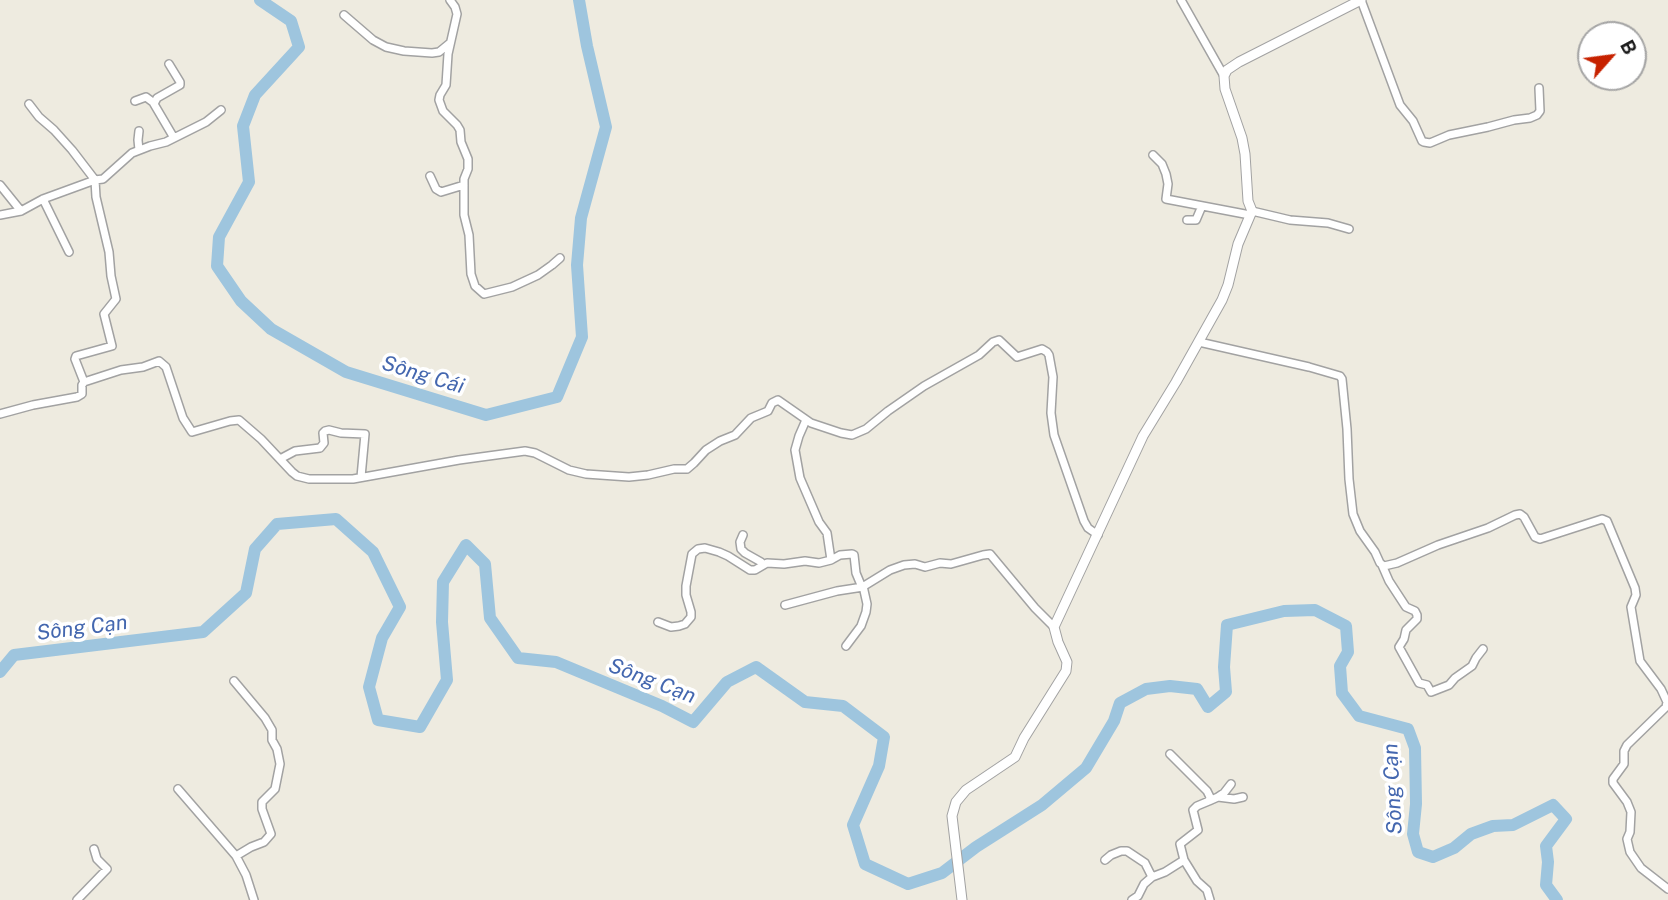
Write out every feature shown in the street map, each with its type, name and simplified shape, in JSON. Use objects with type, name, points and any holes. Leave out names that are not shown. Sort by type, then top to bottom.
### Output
[{"type":"street","points":[[450,0],[457,15],[448,54],[446,85],[439,100],[443,111],[460,130],[468,163],[464,185],[464,215],[469,235],[471,274],[475,286],[486,294],[512,287],[538,275],[560,258]]},
{"type":"street","points":[[1054,627],[1143,436],[1199,342],[1225,292],[1238,244],[1251,213],[1242,138],[1228,99],[1224,76],[1181,0]]},
{"type":"street","points":[[1224,76],[1227,70],[1239,62],[1361,0],[1400,105],[1413,121],[1424,142],[1430,143],[1449,135],[1537,115],[1540,111],[1539,88]]},
{"type":"street","points":[[344,15],[373,40],[386,47],[432,53],[439,52],[451,42]]},
{"type":"street","points":[[154,103],[157,98],[180,85],[169,64]]},
{"type":"street","points":[[135,102],[145,97],[154,103],[174,138]]},
{"type":"street","points":[[0,414],[77,397],[83,393],[84,382],[76,356],[112,346],[104,314],[116,299],[95,180],[72,150],[29,104]]},
{"type":"street","points":[[0,215],[21,211],[43,199],[106,177],[127,157],[139,150],[174,138],[206,122],[221,110]]},
{"type":"street","points":[[139,131],[139,150]]},
{"type":"street","points":[[1153,155],[1162,164],[1166,174],[1167,199],[1290,220],[1328,223],[1349,229]]},
{"type":"street","points":[[430,176],[436,189],[441,192],[464,185]]},
{"type":"street","points":[[0,185],[21,211]]},
{"type":"street","points":[[43,199],[69,252]]},
{"type":"street","points":[[1187,220],[1196,220],[1202,206]]},
{"type":"street","points":[[84,382],[121,370],[143,367],[156,361],[162,362],[188,429],[192,432],[239,420],[297,477],[361,477],[526,451],[569,470],[629,477],[687,469],[706,450],[735,435],[751,418],[768,411],[776,400],[806,421],[852,435],[866,429],[924,386],[979,355],[995,341],[1001,341],[1017,357],[1042,349],[1049,355],[1053,377],[1051,413],[1056,444],[1084,521],[1098,536]]},
{"type":"street","points":[[1199,342],[1340,376],[1347,429],[1349,479],[1356,524],[1404,604],[1417,615],[1417,620],[1406,630],[1399,647],[1419,683],[1427,685],[1432,692],[1449,685],[1472,666],[1483,649]]},
{"type":"street","points":[[806,421],[795,450],[797,463],[802,484],[819,522],[827,533],[831,560]]},
{"type":"street","points":[[280,459],[295,452],[320,448],[324,443],[325,431],[365,434],[361,477]]},
{"type":"street","points":[[1382,565],[1390,565],[1520,514],[1535,537],[1540,539],[1602,519],[1607,520],[1635,588],[1636,594],[1631,607],[1640,661],[1661,689],[1667,702],[1627,745],[1624,764],[1613,783],[1631,812],[1627,839],[1630,852],[1641,868],[1668,889]]},
{"type":"street","points":[[744,535],[740,542],[741,549],[763,565]]},
{"type":"street","points":[[658,622],[671,627],[679,626],[691,617],[686,586],[692,554],[696,550],[705,548],[719,552],[750,570],[767,563],[819,563],[840,555],[852,554],[858,580],[863,586],[866,612],[861,626],[846,646]]},
{"type":"street","points":[[785,605],[863,586],[904,565],[925,567],[940,563],[951,564],[990,554],[1054,627],[1068,662],[1066,671],[1015,757],[966,790],[951,816],[962,900]]},
{"type":"street","points":[[234,681],[272,730],[272,740],[280,764],[275,789],[262,802],[271,834],[264,842],[236,856]]},
{"type":"street","points":[[1170,754],[1207,791],[1209,801]]},
{"type":"street","points":[[1210,900],[1208,890],[1197,881],[1184,860],[1180,844],[1198,830],[1193,810],[1224,793],[1231,784]]},
{"type":"street","points":[[178,789],[236,856],[254,900]]},
{"type":"street","points":[[1218,797],[1243,797]]},
{"type":"street","points":[[77,900],[107,869],[97,859],[94,849]]},
{"type":"street","points":[[1105,860],[1111,855],[1127,851],[1145,863],[1152,877]]},
{"type":"street","points":[[1132,900],[1152,877],[1184,860]]},
{"type":"waterway","name":"Sông Cái","points":[[260,0],[291,21],[299,47],[255,95],[243,126],[249,182],[219,237],[217,266],[241,301],[271,329],[346,372],[486,415],[557,397],[582,337],[577,265],[581,218],[606,127],[579,0]]},
{"type":"waterway","name":"Sông Cạn","points":[[0,672],[14,655],[203,632],[246,593],[255,549],[277,524],[336,519],[373,552],[400,607],[382,638],[369,687],[378,720],[420,727],[447,680],[442,622],[443,582],[466,545],[485,564],[490,618],[518,658],[556,662],[662,706],[693,722],[727,682],[756,667],[805,702],[843,706],[884,737],[879,766],[853,825],[865,864],[908,884],[942,873],[976,847],[1042,805],[1086,768],[1114,721],[1120,703],[1146,689],[1170,686],[1197,689],[1208,707],[1226,692],[1224,667],[1227,625],[1284,611],[1315,610],[1346,626],[1348,652],[1340,666],[1342,693],[1359,716],[1408,729],[1415,748],[1416,804],[1413,834],[1418,852],[1433,857],[1454,848],[1471,834],[1493,826],[1513,825],[1553,805],[1566,819],[1546,846],[1546,885],[1557,900]]}]
